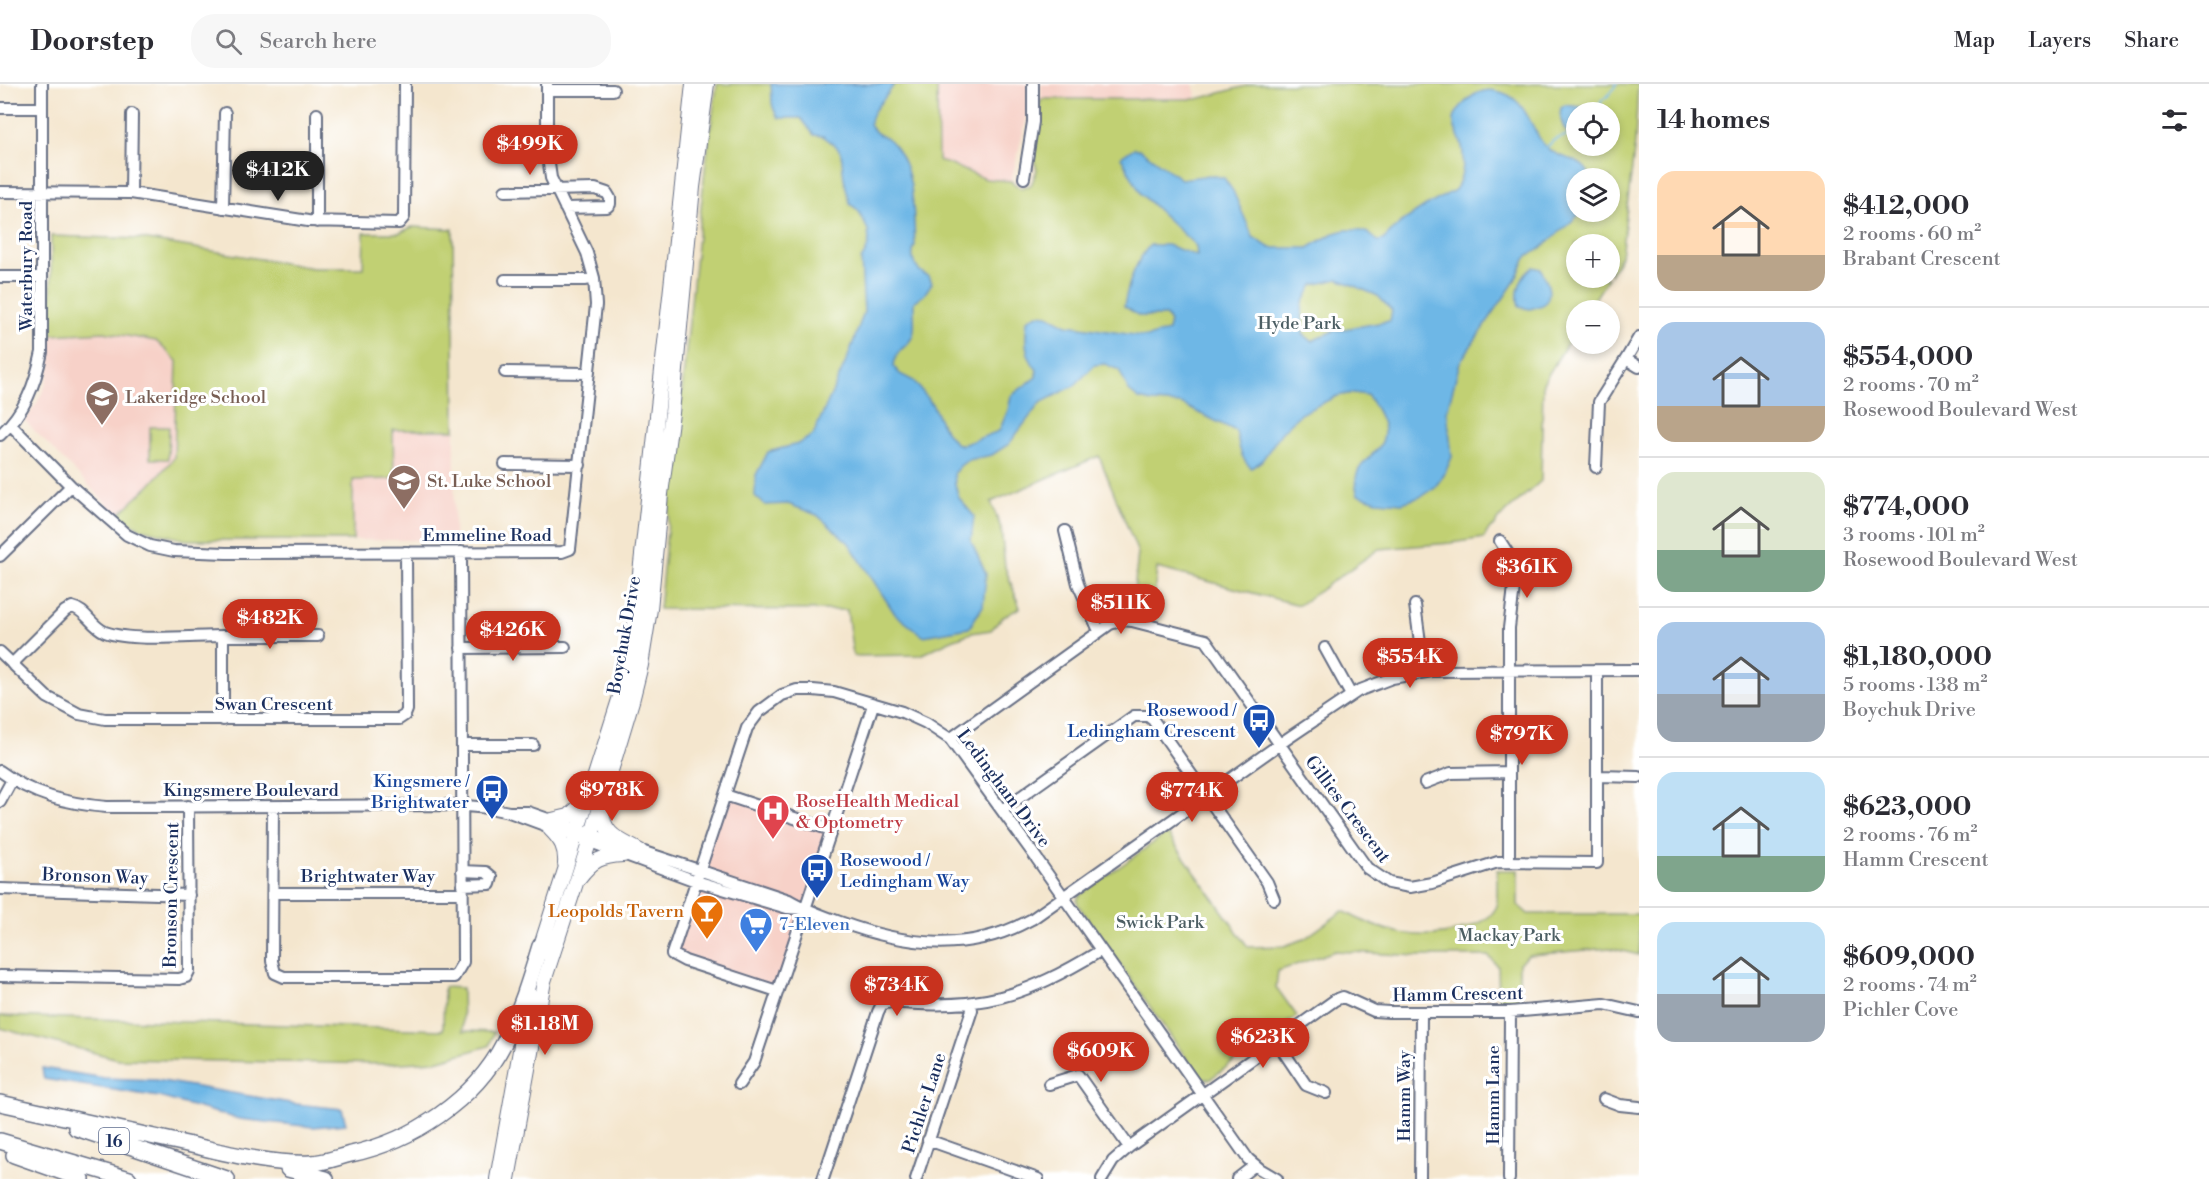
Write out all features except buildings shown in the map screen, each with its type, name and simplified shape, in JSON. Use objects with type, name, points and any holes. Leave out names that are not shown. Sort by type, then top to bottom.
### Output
[{"type":"highway","points":[[232,1155],[286,1163],[314,1164],[373,1150],[413,1132],[433,1119],[466,1092],[493,1062],[525,996],[540,946]]},
{"type":"highway","points":[[0,1104],[232,1155],[326,1179]]},
{"type":"highway","name":"16","points":[[0,1104],[227,1179]]},
{"type":"highway","name":"16","points":[[0,1141],[129,1179]]},
{"type":"highway","points":[[0,1151],[82,1179]]},
{"type":"main road","name":"Boychuk Drive","points":[[596,799],[632,647],[693,84]]},
{"type":"main road","name":"Boychuk Drive","points":[[508,1179],[544,981],[568,883],[632,700],[650,609],[661,494],[672,413],[693,187],[707,84]]},
{"type":"main road","points":[[568,883],[565,850],[551,824],[596,799],[609,834],[640,851]]},
{"type":"main road","points":[[568,883],[605,855],[623,855]]},
{"type":"main road","name":"Boychuk Drive","points":[[496,1179],[540,946],[568,883]]},
{"type":"street","name":"Waterbury Road","points":[[0,435],[11,425],[34,386],[41,356],[42,84]]},
{"type":"street","points":[[0,192],[132,193],[317,222],[396,224],[404,217],[405,84]]},
{"type":"street","points":[[1024,178],[1033,122],[1033,84]]},
{"type":"street","points":[[547,87],[614,90]]},
{"type":"street","name":"Emmeline Road","points":[[11,425],[71,486],[127,535],[150,546],[166,550],[226,553],[562,552],[570,549],[596,305],[594,278],[588,253],[551,178],[547,150],[547,87]]},
{"type":"street","points":[[0,108],[42,108]]},
{"type":"street","points":[[223,208],[225,113]]},
{"type":"street","points":[[132,114],[132,193]]},
{"type":"street","points":[[317,114],[317,222]]},
{"type":"street","points":[[505,191],[602,190],[610,198],[610,204],[607,207],[565,208]]},
{"type":"street","points":[[0,277],[42,277]]},
{"type":"street","points":[[505,280],[594,278]]},
{"type":"street","points":[[1596,467],[1599,402],[1639,337]]},
{"type":"street","points":[[1626,359],[1639,367]]},
{"type":"street","points":[[506,372],[589,373]]},
{"type":"street","points":[[505,464],[580,465]]},
{"type":"street","points":[[0,556],[71,486]]},
{"type":"street","points":[[1065,531],[1077,584],[1099,631]]},
{"type":"street","points":[[1500,541],[1516,571],[1509,628],[1509,862]]},
{"type":"street","name":"Swan Crescent","points":[[0,652],[47,697],[79,714],[105,719],[394,720],[405,715],[407,710],[406,552]]},
{"type":"street","points":[[273,807],[272,961],[275,973],[284,977],[454,977],[463,962],[461,552]]},
{"type":"street","points":[[1415,605],[1424,672]]},
{"type":"street","points":[[12,664],[65,611],[72,607],[80,609],[96,627],[117,635],[318,636]]},
{"type":"street","name":"Gillies Crescent","points":[[950,739],[1110,624],[1126,620],[1206,640],[1367,868],[1389,883],[1410,887],[1432,883],[1490,863],[1597,863],[1597,670]]},
{"type":"street","points":[[223,636],[223,720]]},
{"type":"street","points":[[461,648],[565,647]]},
{"type":"street","points":[[1325,648],[1351,696]]},
{"type":"street","points":[[584,836],[623,855],[789,900],[805,909],[868,932],[926,943],[976,939],[1017,927],[1063,898],[1162,826],[1351,696],[1392,678],[1451,670],[1639,670]]},
{"type":"street","name":"Ledingham Drive","points":[[777,991],[685,961],[672,954],[747,728],[770,702],[797,690],[834,692],[910,716],[926,723],[950,739],[1255,1165]]},
{"type":"street","points":[[739,1084],[754,1062],[873,705]]},
{"type":"street","points":[[1002,810],[1134,716],[1141,714],[1148,716],[1267,882],[1274,899]]},
{"type":"street","points":[[462,745],[533,745]]},
{"type":"street","name":"Kingsmere Boulevard","points":[[0,771],[33,791],[78,805],[107,807],[462,806],[509,812],[584,836]]},
{"type":"street","points":[[1425,783],[1451,772],[1508,772]]},
{"type":"street","points":[[1598,776],[1639,777]]},
{"type":"street","points":[[0,802],[12,780]]},
{"type":"street","points":[[725,795],[831,830]]},
{"type":"street","name":"Bronson Crescent","points":[[0,975],[179,979],[186,977],[189,971],[188,806]]},
{"type":"street","points":[[584,836],[640,851],[698,876]]},
{"type":"street","name":"Brightwater Way","points":[[273,893],[462,889],[490,884],[492,877],[486,872],[462,872]]},
{"type":"street","name":"Bronson Way","points":[[0,889],[189,895]]},
{"type":"street","points":[[823,1179],[874,1022],[882,1004],[891,1002],[948,1006],[971,1004],[1021,992],[1063,973],[1100,951]]},
{"type":"street","name":"Hamm Crescent","points":[[1102,1179],[1113,1161],[1129,1147],[1335,1000],[1343,997],[1374,1011],[1510,1012],[1604,1004],[1639,1012]]},
{"type":"street","name":"Pichler Lane","points":[[916,1179],[972,1010],[971,1004]]},
{"type":"street","name":"Hamm Way","points":[[1420,1179],[1421,1012]]},
{"type":"street","name":"Hamm Lane","points":[[1509,1179],[1510,1012]]},
{"type":"street","points":[[1277,1042],[1306,1085],[1326,1094]]},
{"type":"street","points":[[1050,1084],[1078,1075],[1129,1147]]},
{"type":"street","points":[[1604,1099],[1620,1105],[1639,1107]]},
{"type":"street","points":[[928,1140],[1038,1179]]},
{"type":"street","points":[[1237,1179],[1255,1165],[1277,1179]]},
{"type":"shaded area","points":[[937,84],[1027,84],[1026,120],[1011,181],[986,179],[938,160]]},
{"type":"shaded area","points":[[1041,84],[1193,84],[1197,99],[1041,99]]},
{"type":"shaded area","name":"Lakeridge School","points":[[104,332],[156,341],[177,361],[174,458],[150,485],[118,515],[25,421],[46,384],[50,367],[51,335]]},
{"type":"shaded area","name":"St. Luke School","points":[[393,430],[455,430],[454,540],[353,540],[353,480],[382,480]]},
{"type":"shaded area","points":[[725,795],[831,830],[777,991],[672,951]]},
{"type":"green space","name":"Hyde Park","points":[[717,84],[937,84],[938,160],[986,179],[1011,181],[1020,188],[1031,185],[1037,170],[1033,156],[1041,99],[1197,99],[1254,84],[1638,84],[1635,143],[1621,256],[1620,258],[1620,234],[1566,234],[1566,288],[1602,288],[1594,300],[1566,300],[1566,345],[1543,383],[1541,481],[1497,520],[1495,526],[1489,529],[1484,538],[1379,549],[1299,605],[1157,568],[1152,617],[1132,612],[1138,553],[1099,456],[991,502],[1001,528],[1005,567],[1020,608],[1003,617],[991,630],[971,633],[920,655],[853,656],[847,610],[659,609],[705,169]]},
{"type":"green space","points":[[412,227],[453,229],[455,430],[393,430],[394,477],[353,480],[353,540],[186,540],[141,529],[118,515],[150,485],[174,458],[177,361],[156,341],[104,332],[51,335],[51,236],[142,239],[313,268],[363,268],[364,233],[399,233]]},
{"type":"green space","points":[[150,427],[169,427],[168,459],[150,459]]},
{"type":"green space","name":"Swick Park","points":[[1167,833],[1248,947],[1284,946],[1304,939],[1343,911],[1372,925],[1401,933],[1432,935],[1464,929],[1487,918],[1497,906],[1497,870],[1518,870],[1518,905],[1528,914],[1639,914],[1639,955],[1610,948],[1529,955],[1519,963],[1519,1003],[1499,1004],[1498,966],[1488,956],[1418,956],[1335,951],[1278,971],[1276,987],[1297,1016],[1210,1079],[1201,1079],[1078,905],[1077,900],[1080,895]]},
{"type":"green space","points":[[444,987],[462,988],[463,1031],[494,1032],[489,1046],[436,1061],[384,1064],[118,1059],[0,1028],[0,1016],[443,1030]]},
{"type":"water","points":[[771,84],[894,84],[873,113],[870,124],[877,133],[890,141],[905,163],[912,190],[915,245],[913,260],[920,271],[929,276],[932,283],[924,295],[914,302],[913,335],[897,355],[894,367],[900,374],[914,381],[932,404],[943,427],[955,443],[962,445],[999,431],[1011,396],[1036,377],[1037,370],[1026,346],[1026,334],[1027,320],[1037,314],[1048,315],[1067,325],[1148,337],[1168,331],[1170,322],[1166,316],[1139,316],[1124,306],[1130,282],[1136,266],[1150,245],[1167,245],[1197,256],[1196,246],[1141,194],[1121,157],[1134,148],[1141,150],[1181,179],[1211,175],[1224,178],[1233,191],[1253,237],[1270,248],[1308,248],[1332,234],[1345,230],[1357,230],[1368,233],[1378,241],[1383,240],[1400,223],[1455,190],[1462,173],[1463,154],[1454,120],[1459,109],[1468,100],[1484,91],[1496,91],[1513,98],[1524,110],[1542,142],[1548,148],[1585,168],[1566,168],[1566,222],[1571,222],[1526,258],[1513,284],[1460,362],[1447,411],[1452,457],[1444,475],[1435,487],[1420,497],[1402,503],[1377,501],[1358,495],[1356,480],[1360,468],[1381,443],[1384,432],[1380,416],[1367,395],[1353,393],[1337,396],[1300,414],[1281,433],[1261,462],[1251,468],[1242,456],[1236,431],[1181,404],[1139,399],[1129,391],[1119,370],[1105,364],[1095,365],[1074,386],[1040,403],[1009,444],[992,455],[968,460],[954,473],[959,498],[974,516],[971,541],[986,574],[983,606],[969,628],[923,636],[895,614],[849,543],[817,515],[788,504],[765,505],[755,496],[756,475],[768,452],[798,444],[813,435],[848,357],[864,312],[861,260],[869,241],[868,230],[858,210],[850,204],[841,152],[823,136],[814,135],[801,118],[779,118],[773,106]],"holes":[[[1338,279],[1378,296],[1392,311],[1390,321],[1333,331],[1312,341],[1303,334],[1302,305],[1313,285]]]},
{"type":"water","points":[[1566,105],[1566,131],[1562,123],[1561,108]]},
{"type":"water","points":[[1533,267],[1541,269],[1547,283],[1548,297],[1543,305],[1530,309],[1519,307],[1520,284],[1525,274]]},
{"type":"water","points":[[42,1068],[104,1078],[156,1080],[296,1104],[342,1109],[346,1124],[313,1127],[239,1119],[159,1097],[44,1079]]},
{"type":"waterway","points":[[1601,102],[1617,84]]},
{"type":"waterway","points":[[1546,148],[1554,140],[1566,136]]},
{"type":"place","name":"Lakeridge School","points":[[102,426]]},
{"type":"place","name":"St. Luke School","points":[[404,510]]},
{"type":"place","name":"Rosewood / Ledingham Crescent","points":[[1259,749]]},
{"type":"place","name":"Kingsmere / Brightwater","points":[[492,820]]},
{"type":"place","name":"RoseHealth Medical & Optometry","points":[[773,840]]},
{"type":"place","name":"Rosewood / Ledingham Way","points":[[817,899]]},
{"type":"place","name":"Leopolds Tavern","points":[[707,940]]},
{"type":"place","name":"7-Eleven","points":[[756,953]]},
{"type":"park label","name":"Mackay Park","points":[[1509,935]]}]
